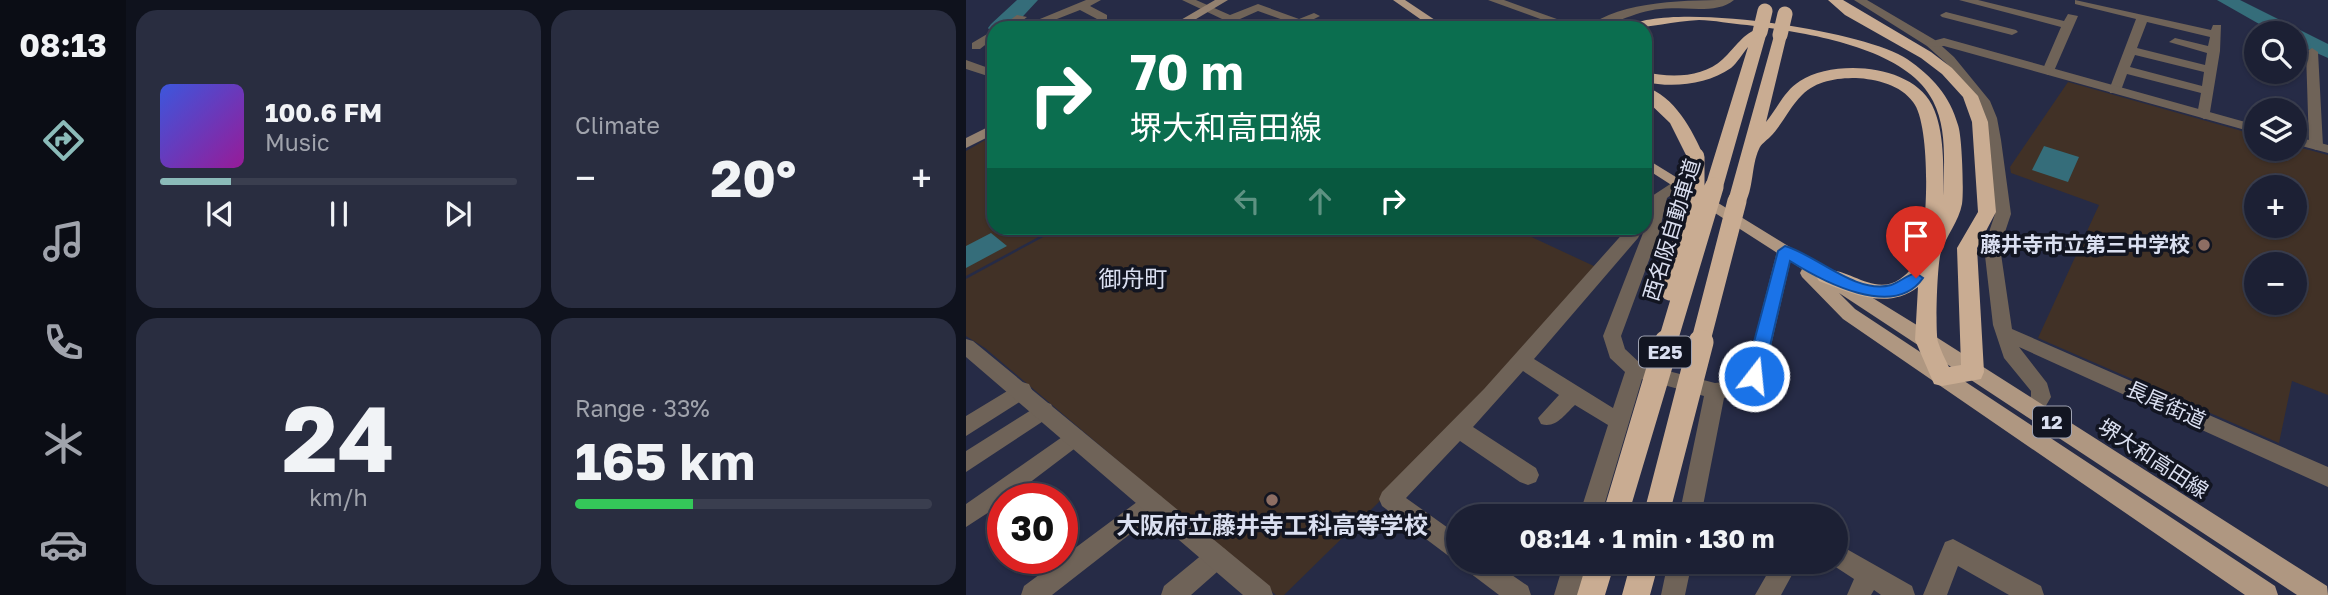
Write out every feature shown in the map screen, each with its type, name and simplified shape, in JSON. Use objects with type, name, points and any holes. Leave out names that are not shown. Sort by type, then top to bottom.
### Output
[{"type":"highway","points":[[1751,146],[1774,122],[1782,106],[1810,82],[1838,75],[1870,75],[1913,92],[1924,106],[1933,143],[1934,202],[1926,340],[1942,377],[1973,372],[1967,248],[1979,231],[1987,212],[1980,122],[1970,96],[1926,55],[1850,12],[1835,0]]},
{"type":"highway","name":"西名阪自動車道","points":[[1619,504],[1767,6]]},
{"type":"highway","name":"E25","points":[[1659,504],[1787,7]]},
{"type":"highway","points":[[1640,21],[1660,14],[1717,13],[1841,33],[1869,41],[1910,60],[1943,86],[1956,104],[1967,143],[1979,231]]},
{"type":"highway","points":[[1652,22],[1702,16],[1770,24],[1856,42],[1877,49],[1908,66],[1931,86],[1941,101],[1951,127],[1953,204],[1930,254],[1916,278],[1894,291],[1873,291],[1826,276]]},
{"type":"highway","points":[[1652,78],[1669,80],[1704,75],[1722,67],[1736,55],[1741,46],[1760,32]]},
{"type":"highway","points":[[1652,97],[1668,108],[1685,130],[1695,156],[1695,186],[1671,281],[1662,362]]},
{"type":"highway","points":[[1591,595],[1597,574]]},
{"type":"highway","points":[[1636,595],[1642,574]]},
{"type":"main road","points":[[1187,21],[1223,0]]},
{"type":"main road","points":[[1398,0],[1430,21]]},
{"type":"main road","points":[[966,144],[987,132]]},
{"type":"main road","name":"堺大和高田線","points":[[1652,167],[1926,340],[2318,595]]},
{"type":"main road","name":"堺大和高田線","points":[[1785,251],[1849,314],[2266,595]]},
{"type":"street","points":[[1030,21],[1096,0]]},
{"type":"street","points":[[1187,0],[1235,21]]},
{"type":"street","points":[[1493,0],[1555,21]]},
{"type":"street","points":[[1604,21],[1626,12],[1678,4],[1722,4],[1729,0]]},
{"type":"street","points":[[1859,0],[1931,43],[1967,78],[1983,101],[1990,118],[2003,214],[1992,247],[1992,261],[2004,333],[2011,353],[2040,389],[2041,397],[2033,410]]},
{"type":"street","points":[[1968,0],[2067,25]]},
{"type":"street","points":[[2017,13],[2025,0]]},
{"type":"street","points":[[2048,71],[2079,1],[2217,31],[2204,115]]},
{"type":"street","points":[[1080,6],[1103,17],[1101,21]]},
{"type":"street","points":[[1978,23],[1989,6]]},
{"type":"street","points":[[1230,19],[1258,7],[1295,21]]},
{"type":"street","points":[[1946,15],[2011,32]]},
{"type":"street","points":[[1304,21],[1314,16]]},
{"type":"street","points":[[2115,90],[2143,17]]},
{"type":"street","points":[[976,46],[987,38]]},
{"type":"street","points":[[1931,43],[1944,42],[2244,126]]},
{"type":"street","points":[[2175,42],[2214,51]]},
{"type":"street","points":[[2131,50],[2211,70]]},
{"type":"street","points":[[2312,52],[2322,148]]},
{"type":"street","points":[[966,64],[987,73]]},
{"type":"street","points":[[2123,69],[2208,92]]},
{"type":"street","points":[[1653,193],[1678,184]]},
{"type":"street","points":[[1446,541],[1390,499],[1459,429],[1631,235]]},
{"type":"street","points":[[1633,235],[1612,337],[1617,353],[1635,370],[1715,391],[1736,388],[1754,376],[1785,251]]},
{"type":"street","name":"長尾街道","points":[[2004,333],[2328,477]]},
{"type":"street","points":[[971,355],[1022,390],[1261,595]]},
{"type":"street","points":[[1520,360],[1619,422]]},
{"type":"street","points":[[1594,504],[1635,370]]},
{"type":"street","points":[[966,427],[1022,390]]},
{"type":"street","points":[[1692,504],[1715,391]]},
{"type":"street","points":[[1548,418],[1572,394]]},
{"type":"street","points":[[966,463],[1044,410]]},
{"type":"street","points":[[1459,429],[1528,475]]},
{"type":"street","points":[[966,517],[1075,437]]},
{"type":"street","points":[[1033,595],[1153,503]]},
{"type":"street","points":[[1935,595],[1953,550],[2032,595]]},
{"type":"street","points":[[1173,595],[1217,557]]},
{"type":"street","points":[[1848,567],[1864,585],[1903,595]]},
{"type":"street","points":[[1490,574],[1519,595]]},
{"type":"street","points":[[1566,595],[1572,574]]},
{"type":"street","points":[[1674,595],[1678,574]]},
{"type":"street","points":[[1767,595],[1780,574]]},
{"type":"shaded area","name":"藤井寺市立第三中学校","points":[[2068,82],[2244,132],[2244,161],[2307,161],[2307,149],[2328,155],[2328,395],[2292,381],[2279,443],[2038,338],[2099,205],[2011,173],[2010,167]]},
{"type":"shaded area","points":[[987,139],[987,235],[1042,235],[966,276],[966,151]]},
{"type":"shaded area","points":[[2044,146],[2079,157],[2068,182],[2032,170]]},
{"type":"shaded area","points":[[987,235],[993,235],[1007,246],[966,268],[966,246]]},
{"type":"shaded area","name":"大阪府立藤井寺工科高等学校","points":[[1047,235],[1527,235],[1596,267],[1478,405],[1284,595],[1276,595],[985,348],[966,336],[966,279]]},
{"type":"waterway","points":[[1009,21],[1029,0]]},
{"type":"waterway","points":[[2226,0],[2267,21]]},
{"type":"waterway","points":[[2307,42],[2328,52]]},
{"type":"place","name":"藤井寺市立第三中学校","points":[[2204,245]]},
{"type":"place","name":"大阪府立藤井寺工科高等学校","points":[[1272,500]]},
{"type":"district","name":"御舟町","points":[[1133,279]]},
{"type":"route","points":[[1754,376],[1785,251],[1826,276],[1873,291],[1894,291],[1916,278]]}]
